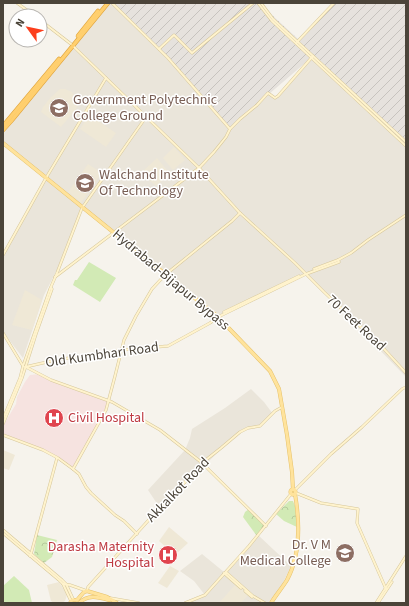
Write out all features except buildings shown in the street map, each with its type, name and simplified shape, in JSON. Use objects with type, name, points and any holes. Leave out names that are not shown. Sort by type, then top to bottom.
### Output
[{"type":"highway","points":[[3,126],[106,3]]},
{"type":"highway","points":[[3,130],[72,44]]},
{"type":"main road","name":"Hydrabad-Bijapur Bypass","points":[[3,143],[165,275],[218,316],[270,371],[279,389],[282,406],[290,458],[297,528],[291,566],[286,578],[267,603]]},
{"type":"main road","points":[[85,592],[107,597],[115,603]]},
{"type":"main road","name":"Akkalkot Road","points":[[74,602],[85,592]]},
{"type":"main road","points":[[74,602],[93,597],[109,600],[115,603]]},
{"type":"street","points":[[112,3],[159,49],[230,129]]},
{"type":"street","points":[[159,49],[174,35],[192,53],[253,3]]},
{"type":"street","points":[[258,3],[272,21],[406,146]]},
{"type":"street","points":[[261,3],[273,19],[297,43]]},
{"type":"street","points":[[297,43],[334,3]]},
{"type":"street","name":"70 Feet Road","points":[[48,26],[72,44],[199,168],[240,213],[384,349],[406,374]]},
{"type":"street","points":[[55,277],[199,168],[226,137],[230,129],[240,119],[257,105],[268,93],[275,98],[278,96],[312,57]]},
{"type":"street","points":[[312,57],[406,142]]},
{"type":"street","points":[[3,255],[46,178],[106,78]]},
{"type":"street","points":[[3,418],[18,384],[46,299],[82,208],[146,117]]},
{"type":"street","points":[[73,469],[106,410],[124,340],[152,288],[165,275],[240,213]]},
{"type":"street","name":"Old Kumbhari Road","points":[[24,366],[122,350],[168,346],[210,323],[218,316],[237,305],[305,273],[338,261],[352,253],[368,240],[406,215]]},
{"type":"street","points":[[3,333],[24,366],[51,380],[108,401],[160,430],[202,463],[266,526]]},
{"type":"street","points":[[3,424],[18,388],[24,366]]},
{"type":"street","points":[[185,603],[205,595],[330,454],[406,387]]},
{"type":"street","name":"Akkalkot Road","points":[[85,592],[202,463],[240,432],[248,428],[260,426],[282,406]]},
{"type":"street","points":[[3,435],[43,450],[73,469],[79,474],[91,493],[115,515],[124,521],[136,534]]},
{"type":"street","points":[[30,555],[57,458]]},
{"type":"street","points":[[294,493],[321,503],[358,509],[357,523],[386,589]]},
{"type":"street","points":[[3,531],[64,584],[85,592]]},
{"type":"street","points":[[377,603],[406,557]]},
{"type":"street","points":[[377,603],[386,592],[406,557]]},
{"type":"street","points":[[224,573],[227,573],[253,596],[267,603]]},
{"type":"street","points":[[64,584],[74,602]]},
{"type":"street","points":[[107,597],[139,603]]},
{"type":"shaded area","points":[[106,3],[253,3],[268,93],[275,98],[278,96],[312,57],[406,147],[406,377],[306,274],[218,317],[83,208],[60,264],[44,295],[23,358],[3,332],[3,254],[46,178],[3,143],[3,129]]},
{"type":"shaded area","points":[[113,3],[259,3],[298,39],[333,3],[406,3],[406,146],[312,57],[240,119],[230,131],[168,58]]},
{"type":"shaded area","name":"Government Polytechnic College Ground","points":[[60,89],[65,89],[72,92],[78,101],[76,109],[61,127],[41,112],[51,97]]},
{"type":"shaded area","points":[[89,115],[116,133],[106,147],[80,129]]},
{"type":"shaded area","points":[[174,147],[185,160],[173,170],[163,158]]},
{"type":"shaded area","points":[[157,158],[170,174],[156,186],[141,173]]},
{"type":"shaded area","name":"Walchand Institute Of Technology","points":[[88,164],[102,173],[81,203],[68,192]]},
{"type":"shaded area","points":[[25,290],[42,300],[32,330],[12,325]]},
{"type":"shaded area","name":"Civil Hospital","points":[[40,374],[51,380],[108,401],[105,411],[73,469],[58,458],[43,450],[3,435],[3,426],[16,404],[17,397],[25,382],[30,375]]},
{"type":"shaded area","points":[[251,389],[273,414],[260,426],[247,427],[234,437],[160,508],[148,490],[185,450],[192,429]]},
{"type":"shaded area","points":[[3,450],[15,455],[9,470],[3,468]]},
{"type":"shaded area","points":[[169,527],[188,543],[175,555],[159,541]]},
{"type":"shaded area","points":[[258,535],[291,566],[282,585],[268,603],[185,603],[205,595],[194,581],[180,571],[202,554],[224,572]]},
{"type":"shaded area","points":[[170,566],[179,571],[167,588],[158,583]]},
{"type":"shaded area","points":[[59,582],[67,594],[65,601],[62,603],[54,603],[51,601],[47,585]]},
{"type":"shaded area","points":[[236,584],[249,594],[241,603],[219,603]]},
{"type":"green space","points":[[89,262],[116,278],[100,302],[73,285],[75,280],[77,280]]},
{"type":"green space","points":[[289,501],[293,501],[295,506],[297,527],[284,521],[276,514]]},
{"type":"green space","points":[[249,509],[266,526],[257,536],[243,517],[245,512]]},
{"type":"green space","points":[[37,535],[57,540],[52,557],[44,563],[34,554]]},
{"type":"green space","points":[[14,576],[29,590],[32,603],[3,603],[3,586]]},
{"type":"place","name":"Government Polytechnic College Ground","points":[[59,108]]},
{"type":"place","name":"Walchand Institute Of Technology","points":[[85,183]]},
{"type":"place","name":"Civil Hospital","points":[[54,418]]},
{"type":"place","name":"Dr. V M Medical College","points":[[345,553]]},
{"type":"place","name":"Darasha Maternity Hospital","points":[[168,555]]}]
